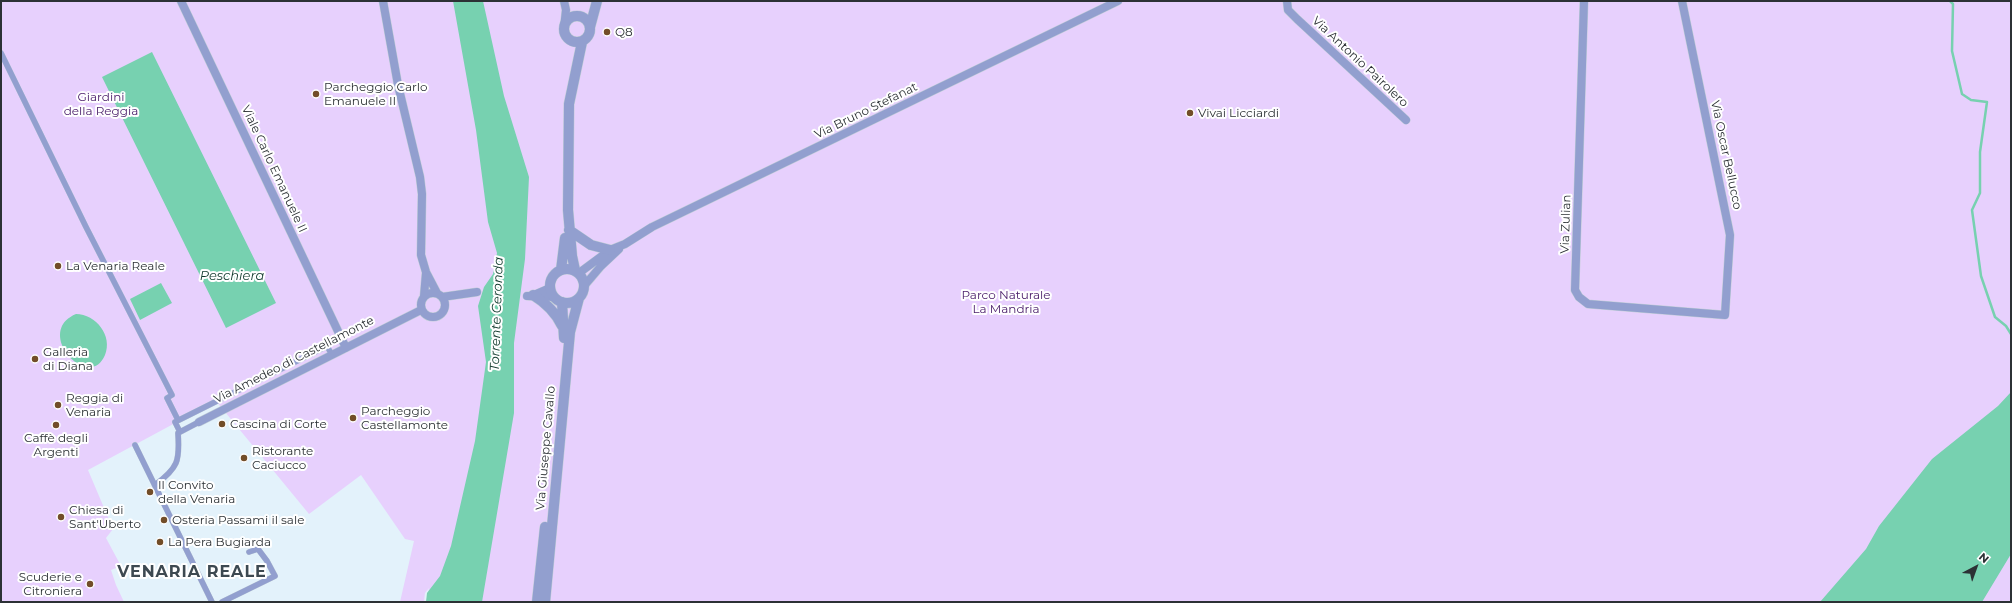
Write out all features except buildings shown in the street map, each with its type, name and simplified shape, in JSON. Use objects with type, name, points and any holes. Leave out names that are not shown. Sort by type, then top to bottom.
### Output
[{"type":"street","name":"Viale Carlo Emanuele II","points":[[181,1],[346,348]]},
{"type":"street","points":[[383,1],[398,85],[420,177],[422,194],[421,255],[426,272],[442,298],[442,313],[435,317],[426,315],[422,310],[421,302],[424,296],[426,272]]},
{"type":"street","points":[[564,1],[570,13],[587,22]]},
{"type":"street","name":"Via Bruno Stefanat","points":[[584,286],[601,266],[625,244],[652,227],[1118,1]]},
{"type":"street","name":"Via Antonio Pairolero","points":[[1287,1],[1288,10],[1406,120]]},
{"type":"street","name":"Via Zulian","points":[[1584,1],[1575,290],[1579,297],[1588,304],[1726,315]]},
{"type":"street","name":"Via Oscar Bellucco","points":[[1682,1],[1730,235],[1726,315]]},
{"type":"street","points":[[577,41],[590,34],[587,22],[595,5]]},
{"type":"street","points":[[570,13],[564,28],[566,36],[577,41]]},
{"type":"street","points":[[530,296],[555,296],[571,302],[579,298],[584,286],[577,272],[569,230],[568,210],[569,104],[576,61],[577,41]]},
{"type":"street","points":[[1,54],[86,227],[172,395],[167,398],[178,420]]},
{"type":"street","points":[[561,270],[568,210]]},
{"type":"street","points":[[569,230],[591,245],[610,250]]},
{"type":"street","name":"Via Bruno Stefanat","points":[[577,272],[610,250],[625,244]]},
{"type":"street","points":[[555,296],[552,277],[561,270],[577,272]]},
{"type":"street","points":[[424,296],[430,293],[442,298],[462,293],[477,292]]},
{"type":"street","points":[[530,296],[543,302],[558,316],[565,331]]},
{"type":"street","name":"Via Giuseppe Cavallo","points":[[537,602],[565,331],[555,296]]},
{"type":"street","name":"Via Giuseppe Cavallo","points":[[545,602],[570,332],[579,298]]},
{"type":"street","name":"Via Amedeo di Castellamonte","points":[[179,432],[422,310]]},
{"type":"street","points":[[155,485],[172,472],[179,451],[179,432],[175,422],[327,346],[332,355]]},
{"type":"street","points":[[135,445],[212,602]]},
{"type":"street","points":[[222,602],[275,576],[267,561],[258,549],[249,552]]},
{"type":"green space","name":"Parco Naturale La Mandria","points":[[1,1],[2011,1],[2011,602],[426,602],[429,588],[425,593],[424,602],[400,602],[414,541],[405,539],[361,475],[309,514],[216,401],[88,470],[113,529],[106,538],[121,566],[111,570],[124,602],[1,602]]},
{"type":"water","name":"Torrente Ceronda","points":[[453,1],[483,1],[504,96],[529,177],[525,259],[514,343],[514,413],[482,602],[426,602],[427,593],[440,576],[451,546],[475,441],[486,362],[478,306],[484,287],[493,274],[497,253],[488,222],[476,130]]},
{"type":"water","name":"Peschiera","points":[[152,52],[276,303],[226,328],[102,77]]},
{"type":"water","points":[[161,283],[172,303],[140,320],[130,299]]},
{"type":"water","points":[[76,314],[83,315],[96,322],[105,334],[107,348],[105,355],[97,365],[88,367],[77,363],[68,356],[62,345],[60,333],[64,322]]},
{"type":"water","points":[[2011,392],[2011,554],[1982,602],[1820,602],[1866,549],[1879,526],[1932,459],[1998,406]]},
{"type":"waterway","points":[[1950,1],[1953,4],[1952,51],[1962,94],[1971,100],[1987,102],[1980,152],[1980,193],[1972,210],[1981,276],[1995,317],[2006,326],[2011,334]]},
{"type":"place","name":"Q8","points":[[607,32]]},
{"type":"place","name":"Parcheggio Carlo Emanuele II","points":[[316,94]]},
{"type":"place","name":"Vivai Licciardi","points":[[1190,113]]},
{"type":"place","name":"La Venaria Reale","points":[[58,266]]},
{"type":"place","name":"Galleria di Diana","points":[[35,359]]},
{"type":"place","name":"Reggia di Venaria","points":[[58,405]]},
{"type":"place","name":"Parcheggio Castellamonte","points":[[353,418]]},
{"type":"place","name":"Cascina di Corte","points":[[222,424]]},
{"type":"place","name":"Caffè degli Argenti","points":[[56,425]]},
{"type":"place","name":"Ristorante Caciucco","points":[[244,458]]},
{"type":"place","name":"Il Convito della Venaria","points":[[150,492]]},
{"type":"place","name":"Chiesa di Sant'Uberto","points":[[61,517]]},
{"type":"place","name":"Osteria Passami il sale","points":[[164,520]]},
{"type":"place","name":"La Pera Bugiarda","points":[[160,542]]},
{"type":"place","name":"Scuderie e Citroniera","points":[[90,584]]},
{"type":"district","name":"VENARIA REALE","points":[[192,572]]},
{"type":"park label","name":"Giardini della Reggia","points":[[101,104]]}]
